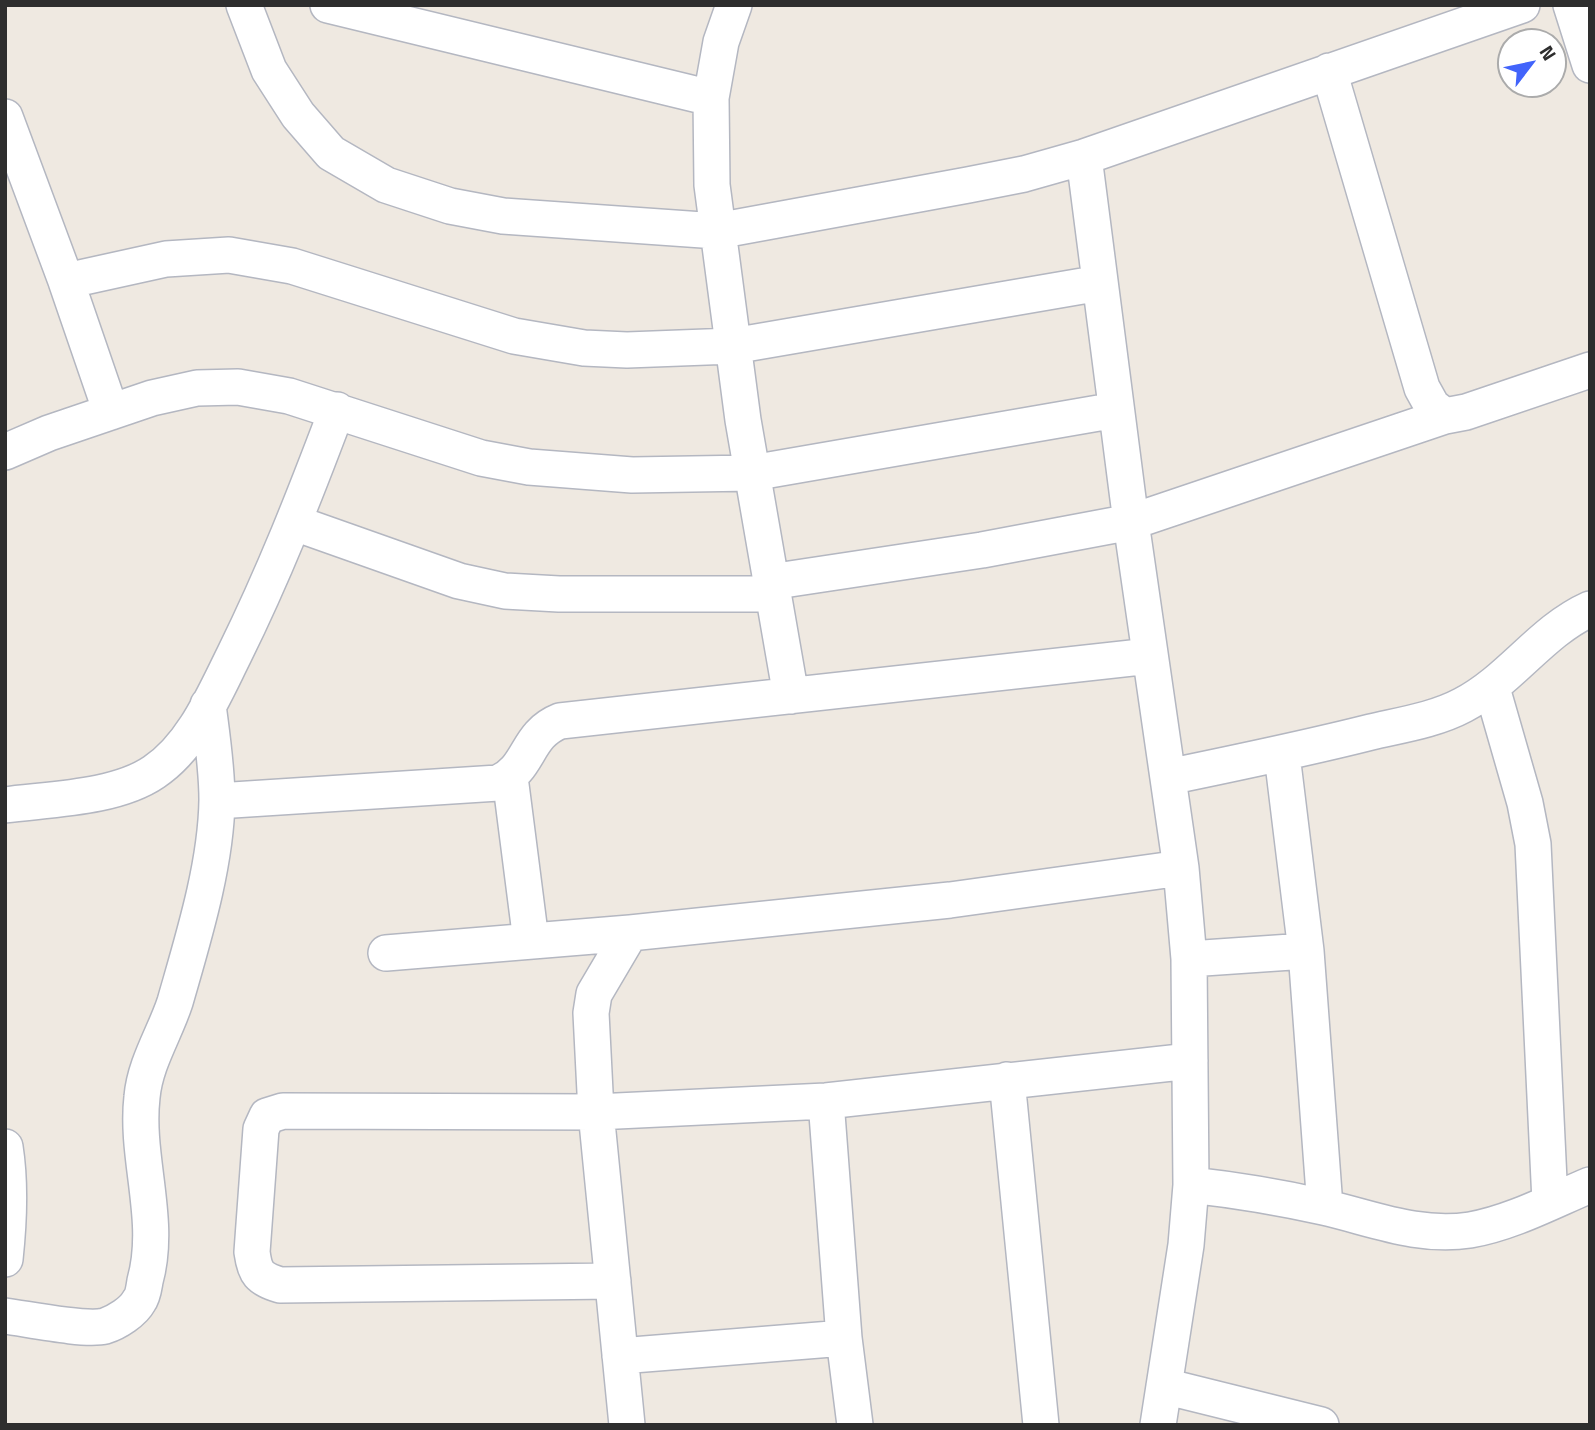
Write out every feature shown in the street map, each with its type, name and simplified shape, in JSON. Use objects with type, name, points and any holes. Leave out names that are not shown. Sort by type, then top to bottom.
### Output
[{"type":"street","points":[[244,5],[269,70],[298,115],[331,153],[386,185],[450,206],[503,216],[717,231],[990,181],[1084,158],[1522,5]]},
{"type":"street","points":[[328,5],[711,98]]},
{"type":"street","points":[[734,5],[722,42],[711,98],[712,185],[752,473],[791,696]]},
{"type":"street","points":[[1571,5],[1590,65]]},
{"type":"street","points":[[1329,71],[1422,388],[1432,406],[1445,415]]},
{"type":"street","points":[[5,117],[111,412]]},
{"type":"street","points":[[1084,158],[1130,522],[1181,868],[1189,959],[1191,1185],[1186,1245],[1158,1425]]},
{"type":"street","points":[[66,281],[166,259],[229,255],[292,266],[514,336],[584,348],[627,350],[733,346],[1100,283]]},
{"type":"street","points":[[295,523],[459,581],[505,591],[559,594],[771,588],[1130,522],[1445,415],[1466,412],[1590,370]]},
{"type":"street","points":[[5,452],[49,433],[152,398],[197,388],[238,387],[289,396],[458,452],[529,467],[632,475],[752,473],[1116,410]]},
{"type":"street","points":[[5,805],[127,786],[153,773],[177,754],[208,705],[265,592],[295,523],[337,410]]},
{"type":"street","points":[[1168,777],[1282,755],[1427,719],[1462,706],[1492,688],[1555,630],[1590,608]]},
{"type":"street","points":[[217,801],[498,783],[510,777],[538,734],[548,726],[560,722],[1150,656]]},
{"type":"street","points":[[1492,688],[1525,803],[1533,844],[1550,1202]]},
{"type":"street","points":[[5,1316],[80,1326],[104,1326],[124,1316],[140,1301],[150,1251],[141,1125],[142,1097],[145,1076],[170,1017],[187,961],[207,877],[217,801],[208,705]]},
{"type":"street","points":[[1282,755],[1306,951],[1325,1208]]},
{"type":"street","points":[[510,777],[531,941]]},
{"type":"street","points":[[386,953],[630,933],[950,900],[1181,868]]},
{"type":"street","points":[[627,1425],[596,1112],[592,1013],[594,994],[630,933]]},
{"type":"street","points":[[1189,959],[1306,951]]},
{"type":"street","points":[[613,1281],[281,1285],[263,1279],[255,1268],[252,1252],[261,1129],[267,1116],[284,1111],[596,1112],[827,1101],[1190,1061]]},
{"type":"street","points":[[1007,1080],[1041,1425]]},
{"type":"street","points":[[827,1101],[844,1338],[855,1425]]},
{"type":"street","points":[[5,1147],[9,1225],[5,1259]]},
{"type":"street","points":[[1191,1185],[1249,1192],[1405,1229],[1440,1232],[1471,1229],[1498,1222],[1590,1185]]},
{"type":"street","points":[[620,1356],[844,1338]]},
{"type":"street","points":[[1164,1386],[1321,1425]]}]
